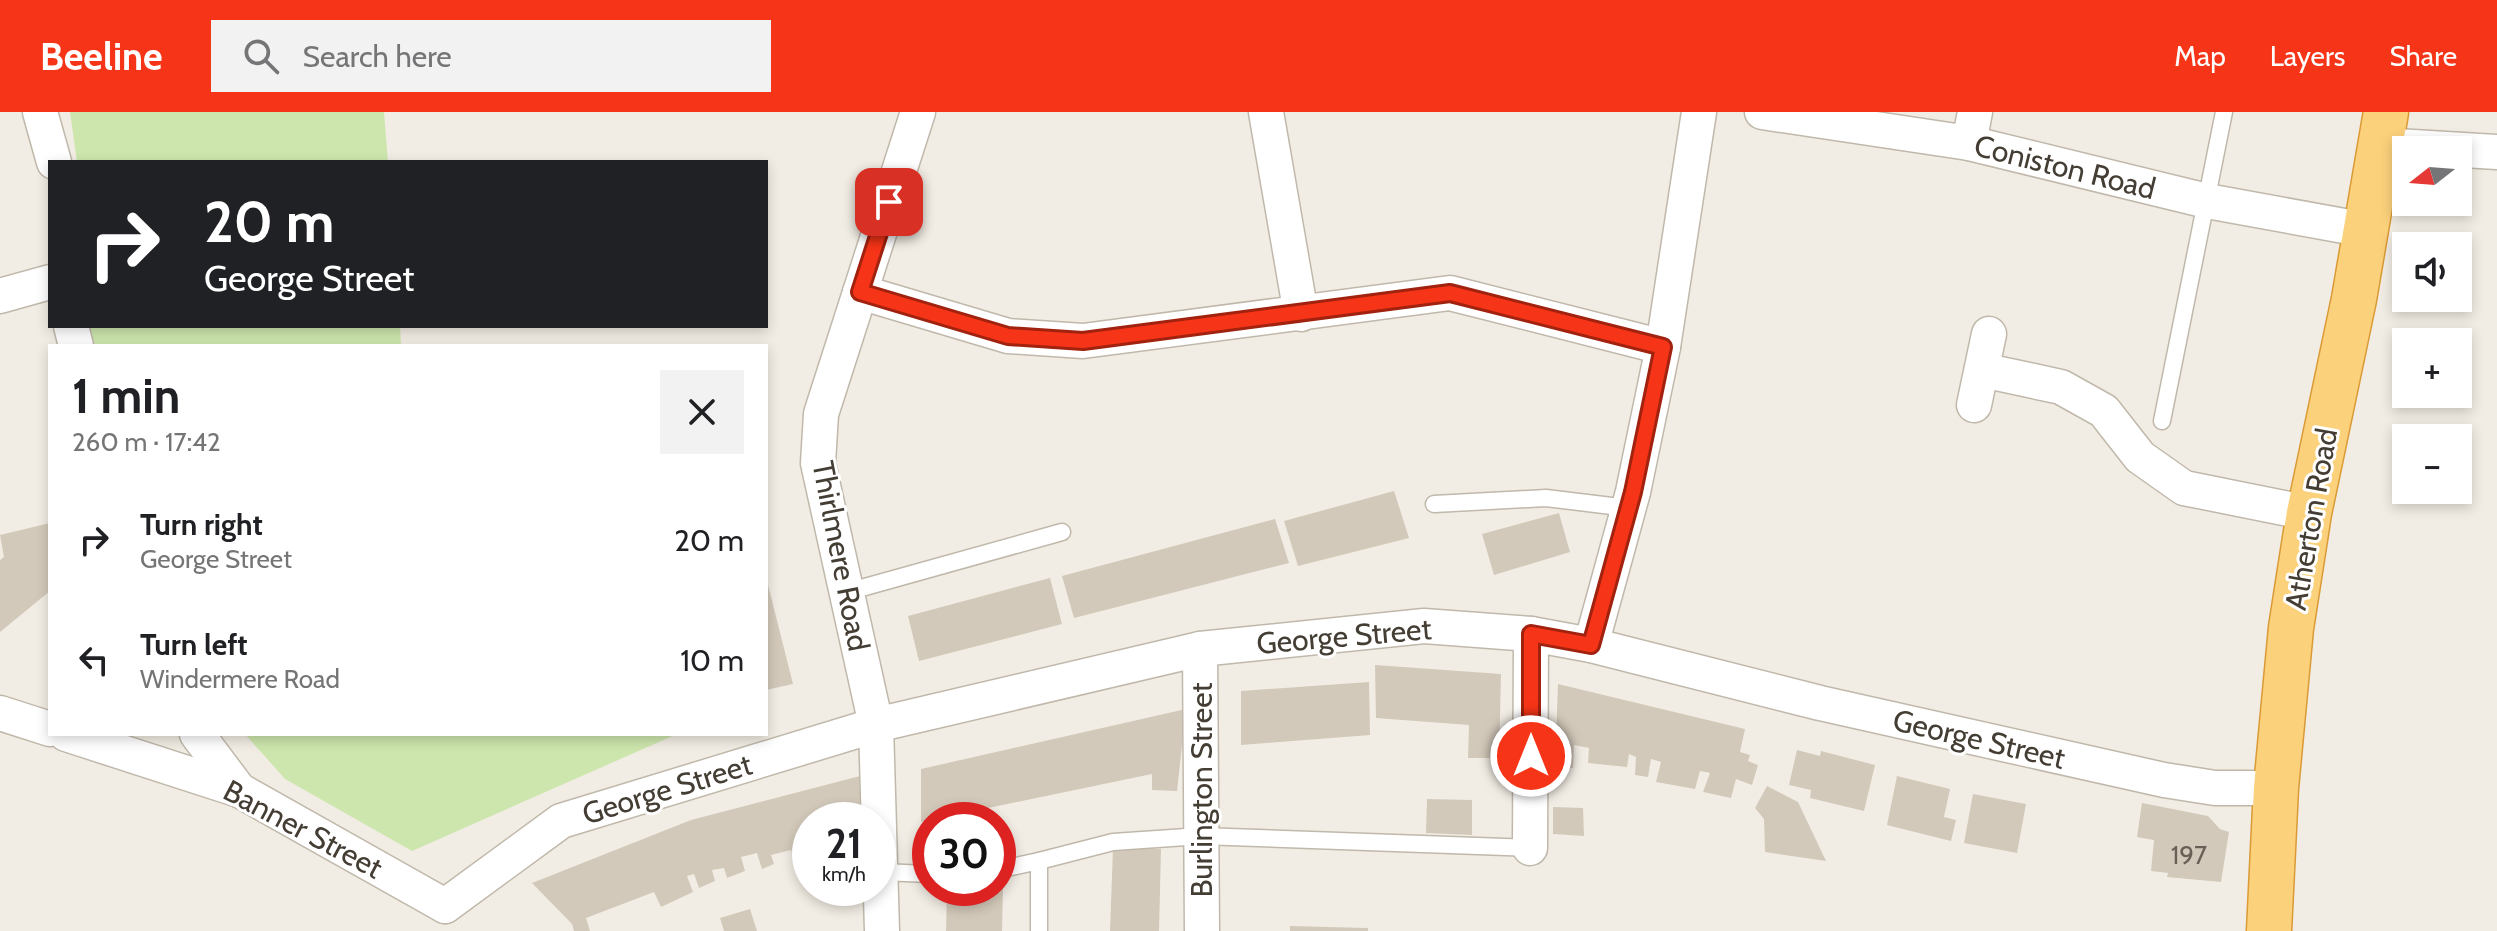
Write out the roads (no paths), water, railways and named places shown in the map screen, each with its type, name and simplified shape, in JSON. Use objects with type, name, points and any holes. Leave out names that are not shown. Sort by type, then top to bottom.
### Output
[{"type":"highway","name":"Atherton Road","points":[[2269,931],[2276,788],[2291,628],[2309,513],[2366,230],[2383,128]]},
{"type":"street","points":[[40,112],[53,160]]},
{"type":"street","name":"Thirlmere Road","points":[[878,802],[876,725],[818,463],[821,414],[918,112]]},
{"type":"street","points":[[1266,112],[1301,314]]},
{"type":"street","points":[[1591,645],[1628,508],[1663,347],[1699,112]]},
{"type":"street","name":"Coniston Road","points":[[1762,112],[1972,127],[2207,201],[2366,230]]},
{"type":"street","points":[[2383,128],[2497,152]]},
{"type":"street","points":[[0,296],[48,283]]},
{"type":"street","points":[[860,292],[1008,336],[1083,341],[1450,293],[1663,347]]},
{"type":"street","points":[[1974,405],[1989,334]]},
{"type":"street","points":[[1982,370],[2061,387],[2104,411],[2140,457],[2184,488],[2309,513]]},
{"type":"street","name":"George Street","points":[[440,918],[561,821],[876,725],[1200,649],[1424,626],[1531,634],[1591,645],[1820,703],[2164,780],[2215,788],[2276,788]]},
{"type":"street","points":[[1530,848],[1531,634]]},
{"type":"street","name":"Burlington Street","points":[[1200,649],[1202,931]]},
{"type":"street","points":[[0,713],[48,728]]},
{"type":"street","name":"Banner Street","points":[[72,736],[239,790],[440,918]]},
{"type":"street","points":[[198,736],[239,790]]},
{"type":"street","name":"Thirlmere Road","points":[[881,906],[882,931]]},
{"type":"lane","points":[[2162,421],[2224,112]]},
{"type":"lane","points":[[1434,504],[1546,498],[1628,508]]},
{"type":"lane","points":[[847,592],[1062,532]]},
{"type":"lane","points":[[1016,866],[1113,842],[1201,836],[1530,848]]},
{"type":"lane","points":[[1039,861],[1039,931]]}]
